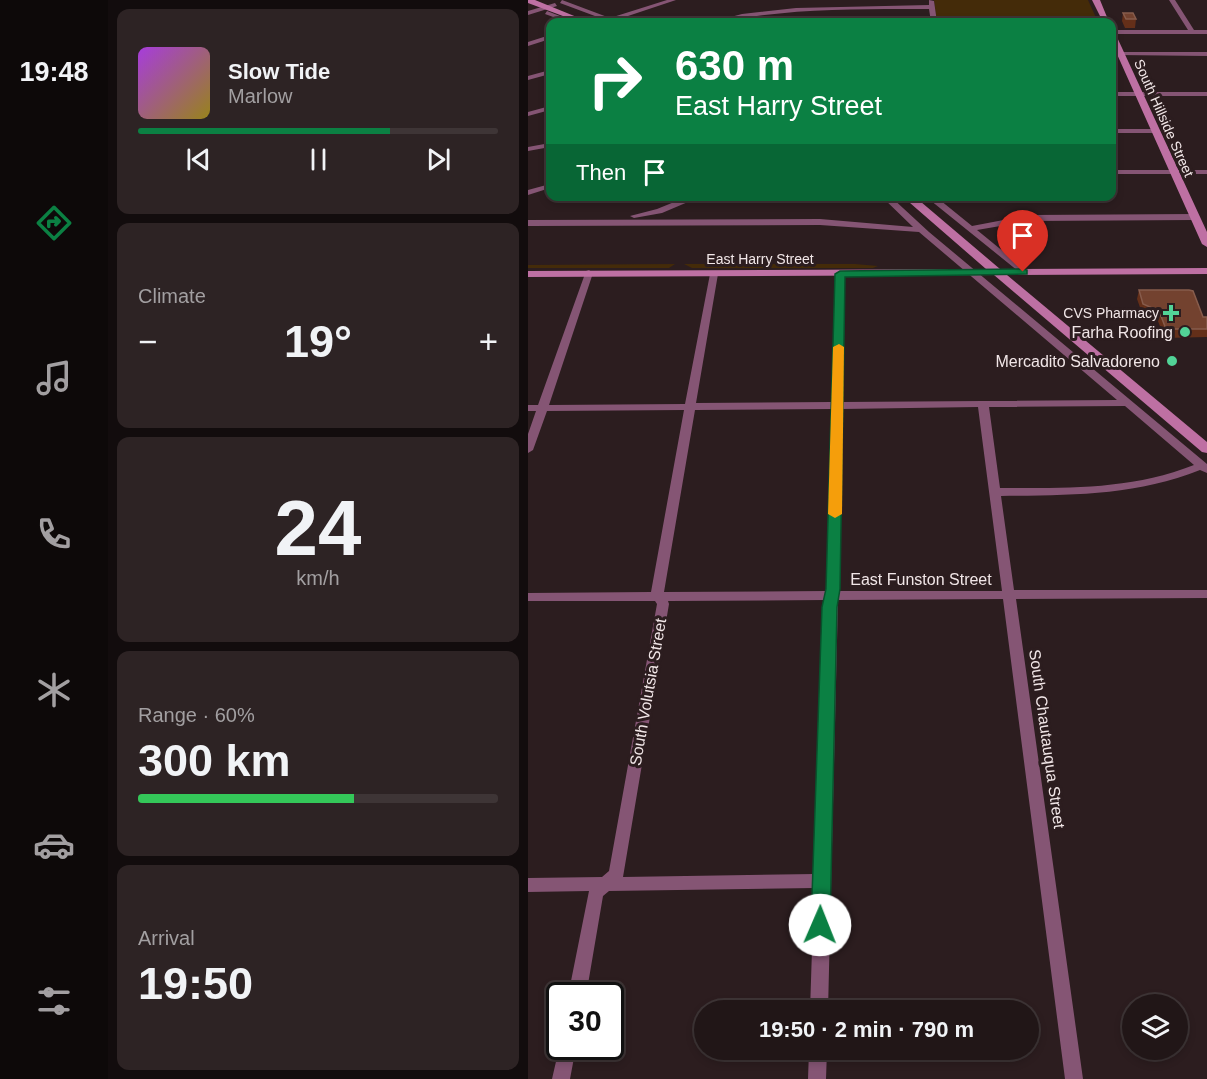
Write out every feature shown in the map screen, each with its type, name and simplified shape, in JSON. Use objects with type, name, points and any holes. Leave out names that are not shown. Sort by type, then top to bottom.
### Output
[{"type":"main road","points":[[528,0],[551,5],[587,18]]},
{"type":"main road","points":[[1096,0],[1104,18]]},
{"type":"main road","points":[[551,5],[577,18]]},
{"type":"main road","name":"South Hillside Street","points":[[1116,48],[1207,244]]},
{"type":"main road","points":[[913,201],[1154,407],[1207,449]]},
{"type":"main road","name":"East Harry Street","points":[[528,274],[1207,271]]},
{"type":"street","points":[[622,18],[673,0]]},
{"type":"street","points":[[1172,0],[1192,32]]},
{"type":"street","points":[[735,18],[800,8],[932,3],[934,18]]},
{"type":"street","points":[[528,13],[551,5],[601,18]]},
{"type":"street","points":[[551,5],[566,18]]},
{"type":"street","points":[[1116,34],[1207,32]]},
{"type":"street","points":[[528,44],[546,39]]},
{"type":"street","points":[[1119,59],[1207,54]]},
{"type":"street","points":[[528,78],[546,73]]},
{"type":"street","points":[[1116,94],[1207,94]]},
{"type":"street","points":[[528,114],[546,109]]},
{"type":"street","points":[[1116,131],[1154,131]]},
{"type":"street","points":[[528,149],[546,146]]},
{"type":"street","points":[[1116,172],[1207,172]]},
{"type":"street","points":[[528,193],[546,187]]},
{"type":"street","points":[[567,223],[621,218],[659,211],[685,201]]},
{"type":"street","points":[[890,201],[1204,468]]},
{"type":"street","points":[[935,201],[1023,272]]},
{"type":"street","points":[[659,211],[666,221]]},
{"type":"street","points":[[970,229],[1030,218],[1194,217]]},
{"type":"street","points":[[528,221],[567,223],[835,222],[922,230]]},
{"type":"street","points":[[528,450],[589,273]]},
{"type":"street","name":"South Volutsia Street","points":[[579,982],[596,893],[616,874],[663,604],[657,591],[714,274]]},
{"type":"street","points":[[819,1000],[840,274]]},
{"type":"street","points":[[528,408],[1126,403]]},
{"type":"street","name":"South Chautauqua Street","points":[[983,405],[1074,1079]]},
{"type":"street","points":[[996,492],[1135,488],[1204,468]]},
{"type":"street","name":"East Funston Street","points":[[528,597],[1207,594]]},
{"type":"street","points":[[528,885],[821,881]]},
{"type":"street","points":[[561,1079],[565,1060]]},
{"type":"street","points":[[818,1060],[818,1079]]},
{"type":"shaded area","points":[[934,0],[1088,0],[1096,18],[936,18]]},
{"type":"shaded area","points":[[675,264],[669,268],[528,268],[528,265]]},
{"type":"shaded area","points":[[684,264],[878,266],[873,268],[692,268]]},
{"type":"building","points":[[1123,13],[1133,13],[1136,19],[1126,19]]},
{"type":"building","points":[[1139,290],[1193,291],[1203,317],[1207,317],[1207,329],[1166,329],[1159,311],[1143,304]]},
{"type":"slow traffic","points":[[835,514],[839,347]]},
{"type":"place","name":"CVS Pharmacy","points":[[1171,313]]},
{"type":"place","name":"Farha Roofing","points":[[1185,332]]},
{"type":"place","name":"Mercadito Salvadoreno","points":[[1172,361]]},
{"type":"route","points":[[820,925],[830,607],[833,589],[840,274],[1023,272]]}]
